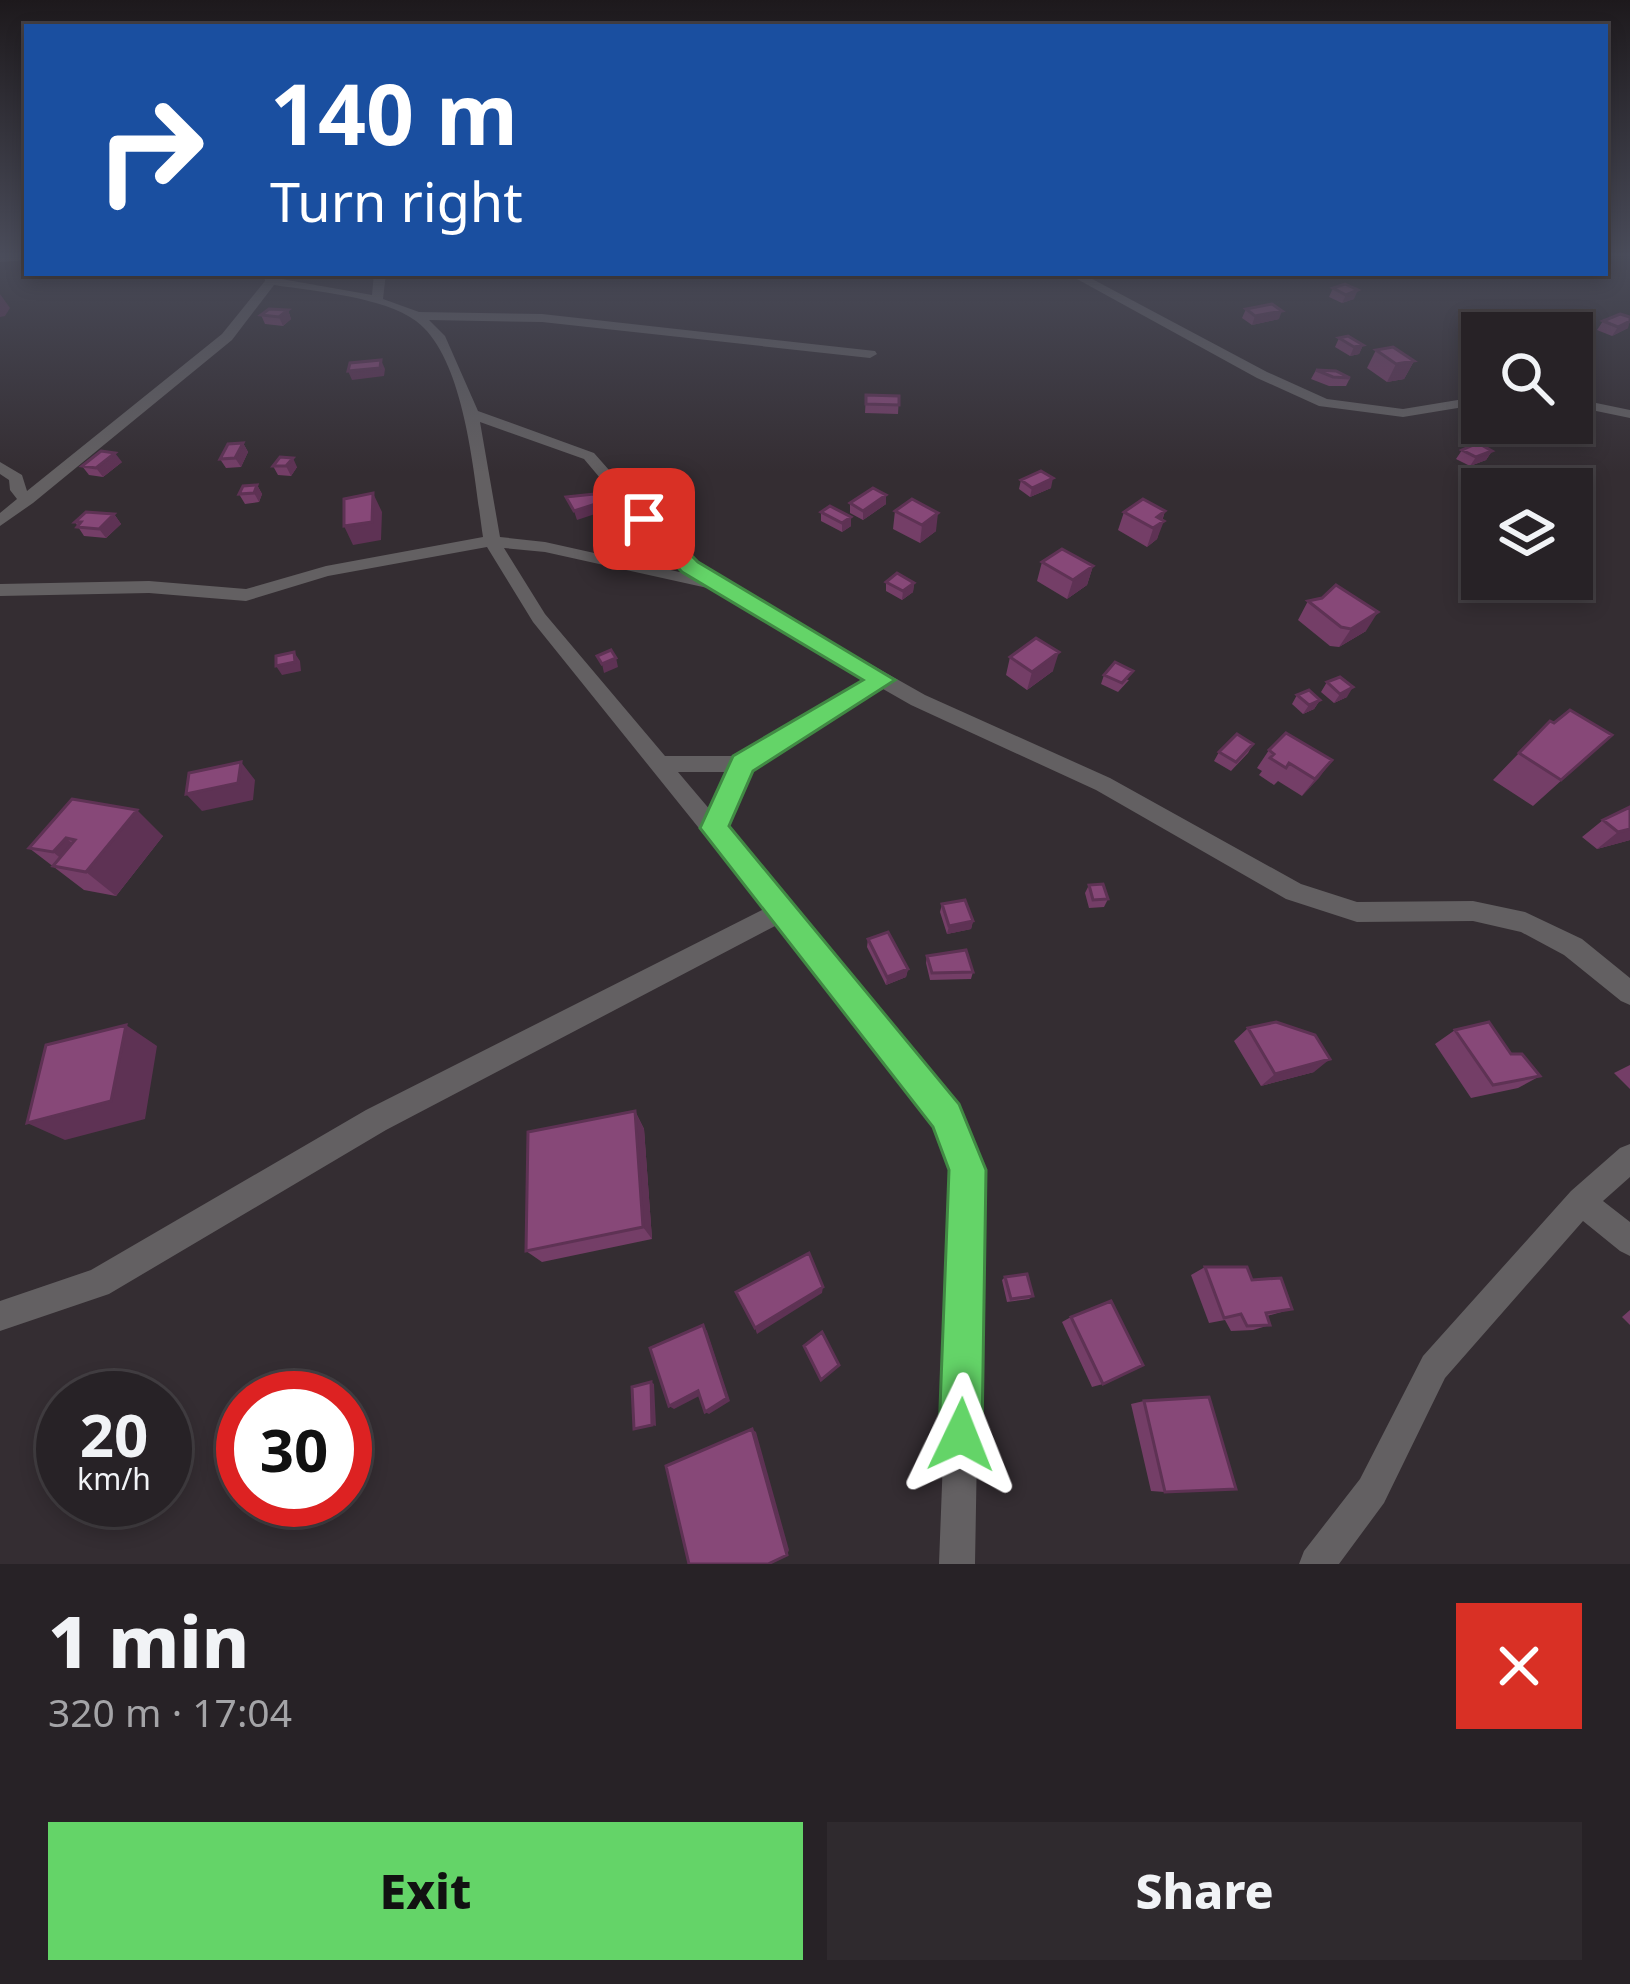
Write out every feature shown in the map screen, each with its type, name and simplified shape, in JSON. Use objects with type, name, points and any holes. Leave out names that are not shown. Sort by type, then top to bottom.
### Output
[{"type":"street","points":[[0,520],[235,326]]},
{"type":"street","points":[[428,326],[439,336],[472,414],[492,541],[538,618],[783,911],[946,1116],[968,1170],[957,1564]]},
{"type":"street","points":[[618,326],[870,354]]},
{"type":"street","points":[[1171,326],[1324,403],[1402,413],[1461,403]]},
{"type":"street","points":[[1593,406],[1630,414]]},
{"type":"street","points":[[472,414],[590,456],[670,550],[721,587],[882,680],[1103,784],[1294,892],[1358,912],[1473,911],[1525,922],[1573,947],[1630,993]]},
{"type":"street","points":[[0,467],[16,478],[27,500]]},
{"type":"street","points":[[0,590],[149,587],[231,596],[326,571],[492,541],[544,547],[721,587]]},
{"type":"street","points":[[659,764],[742,764],[882,680]]},
{"type":"street","points":[[714,828],[742,764]]},
{"type":"street","points":[[0,1316],[98,1283],[376,1120],[783,911]]},
{"type":"street","points":[[1317,1564],[1372,1491],[1434,1367],[1581,1201],[1630,1158]]},
{"type":"street","points":[[1581,1201],[1630,1241]]},
{"type":"building","points":[[1348,336],[1363,345],[1354,347],[1339,338]]},
{"type":"building","points":[[1393,347],[1414,361],[1396,364],[1376,350]]},
{"type":"building","points":[[381,360],[380,368],[348,371],[350,363]]},
{"type":"building","points":[[1316,370],[1336,371],[1350,378],[1333,377]]},
{"type":"building","points":[[866,395],[899,396],[899,405],[866,404]]},
{"type":"building","points":[[243,443],[235,458],[220,459],[228,444]]},
{"type":"building","points":[[1480,444],[1492,451],[1476,457],[1462,450]]},
{"type":"building","points":[[101,451],[115,453],[96,468],[82,466]]},
{"type":"building","points":[[280,457],[293,458],[286,466],[273,466]]},
{"type":"building","points":[[1041,471],[1053,478],[1032,488],[1021,480]]},
{"type":"building","points":[[257,485],[254,493],[239,494],[243,486]]},
{"type":"building","points":[[873,488],[886,495],[863,511],[850,503]]},
{"type":"building","points":[[373,493],[372,522],[344,526],[344,499]]},
{"type":"building","points":[[594,494],[599,503],[574,511],[566,497]]},
{"type":"building","points":[[912,499],[938,513],[922,525],[895,511]]},
{"type":"building","points":[[1143,499],[1165,511],[1157,517],[1164,521],[1153,528],[1124,512]]},
{"type":"building","points":[[830,506],[851,517],[842,523],[821,512]]},
{"type":"building","points":[[86,512],[114,514],[99,529],[77,527],[81,522],[75,522]]},
{"type":"building","points":[[1062,549],[1093,566],[1073,580],[1042,562]]},
{"type":"building","points":[[897,573],[914,583],[903,591],[886,582]]},
{"type":"building","points":[[1336,585],[1378,612],[1351,629],[1341,627],[1308,601],[1322,598]]},
{"type":"building","points":[[1036,638],[1059,652],[1032,672],[1010,657]]},
{"type":"building","points":[[611,650],[616,658],[602,664],[597,656]]},
{"type":"building","points":[[294,652],[295,662],[276,666],[276,656]]},
{"type":"building","points":[[1115,662],[1133,671],[1122,683],[1104,675]]},
{"type":"building","points":[[1340,677],[1353,687],[1340,694],[1327,682]]},
{"type":"building","points":[[1309,690],[1320,700],[1309,705],[1297,695]]},
{"type":"building","points":[[1570,710],[1612,735],[1561,780],[1519,753],[1550,721],[1554,723]]},
{"type":"building","points":[[1286,733],[1332,760],[1315,779],[1270,758],[1274,754],[1269,750]]},
{"type":"building","points":[[1237,734],[1253,744],[1236,762],[1219,752]]},
{"type":"building","points":[[241,762],[238,783],[186,794],[189,773]]},
{"type":"building","points":[[72,799],[137,810],[86,872],[53,866],[75,840],[66,838],[53,852],[29,848]]},
{"type":"building","points":[[1630,807],[1630,829],[1618,832],[1603,820]]},
{"type":"building","points":[[1103,884],[1108,899],[1093,900],[1089,885]]},
{"type":"building","points":[[965,900],[973,921],[949,926],[942,904]]},
{"type":"building","points":[[888,932],[908,969],[887,977],[868,939]]},
{"type":"building","points":[[966,950],[973,972],[932,973],[927,956]]},
{"type":"building","points":[[1276,1022],[1315,1035],[1330,1059],[1275,1074],[1248,1028]]},
{"type":"building","points":[[1489,1022],[1511,1054],[1522,1054],[1540,1076],[1493,1085],[1455,1030]]},
{"type":"building","points":[[126,1025],[111,1101],[27,1123],[46,1045]]},
{"type":"building","points":[[635,1111],[643,1227],[526,1251],[528,1132]]},
{"type":"building","points":[[809,1253],[823,1287],[755,1328],[736,1292]]},
{"type":"building","points":[[1205,1267],[1247,1267],[1252,1280],[1281,1278],[1292,1309],[1266,1313],[1270,1325],[1247,1326],[1241,1314],[1224,1318]]},
{"type":"building","points":[[1027,1274],[1033,1296],[1011,1299],[1005,1277]]},
{"type":"building","points":[[1111,1301],[1143,1365],[1103,1384],[1071,1317]]},
{"type":"building","points":[[703,1325],[727,1398],[705,1412],[698,1391],[669,1406],[650,1348]]},
{"type":"building","points":[[822,1332],[839,1365],[821,1380],[804,1346]]},
{"type":"building","points":[[651,1382],[652,1425],[634,1429],[632,1387]]},
{"type":"building","points":[[1209,1397],[1236,1489],[1165,1492],[1144,1401]]},
{"type":"building","points":[[752,1429],[787,1555],[768,1564],[689,1564],[666,1466]]},
{"type":"route","points":[[644,519],[690,567],[882,680],[742,764],[714,828],[946,1116],[968,1170],[961,1435]]}]
